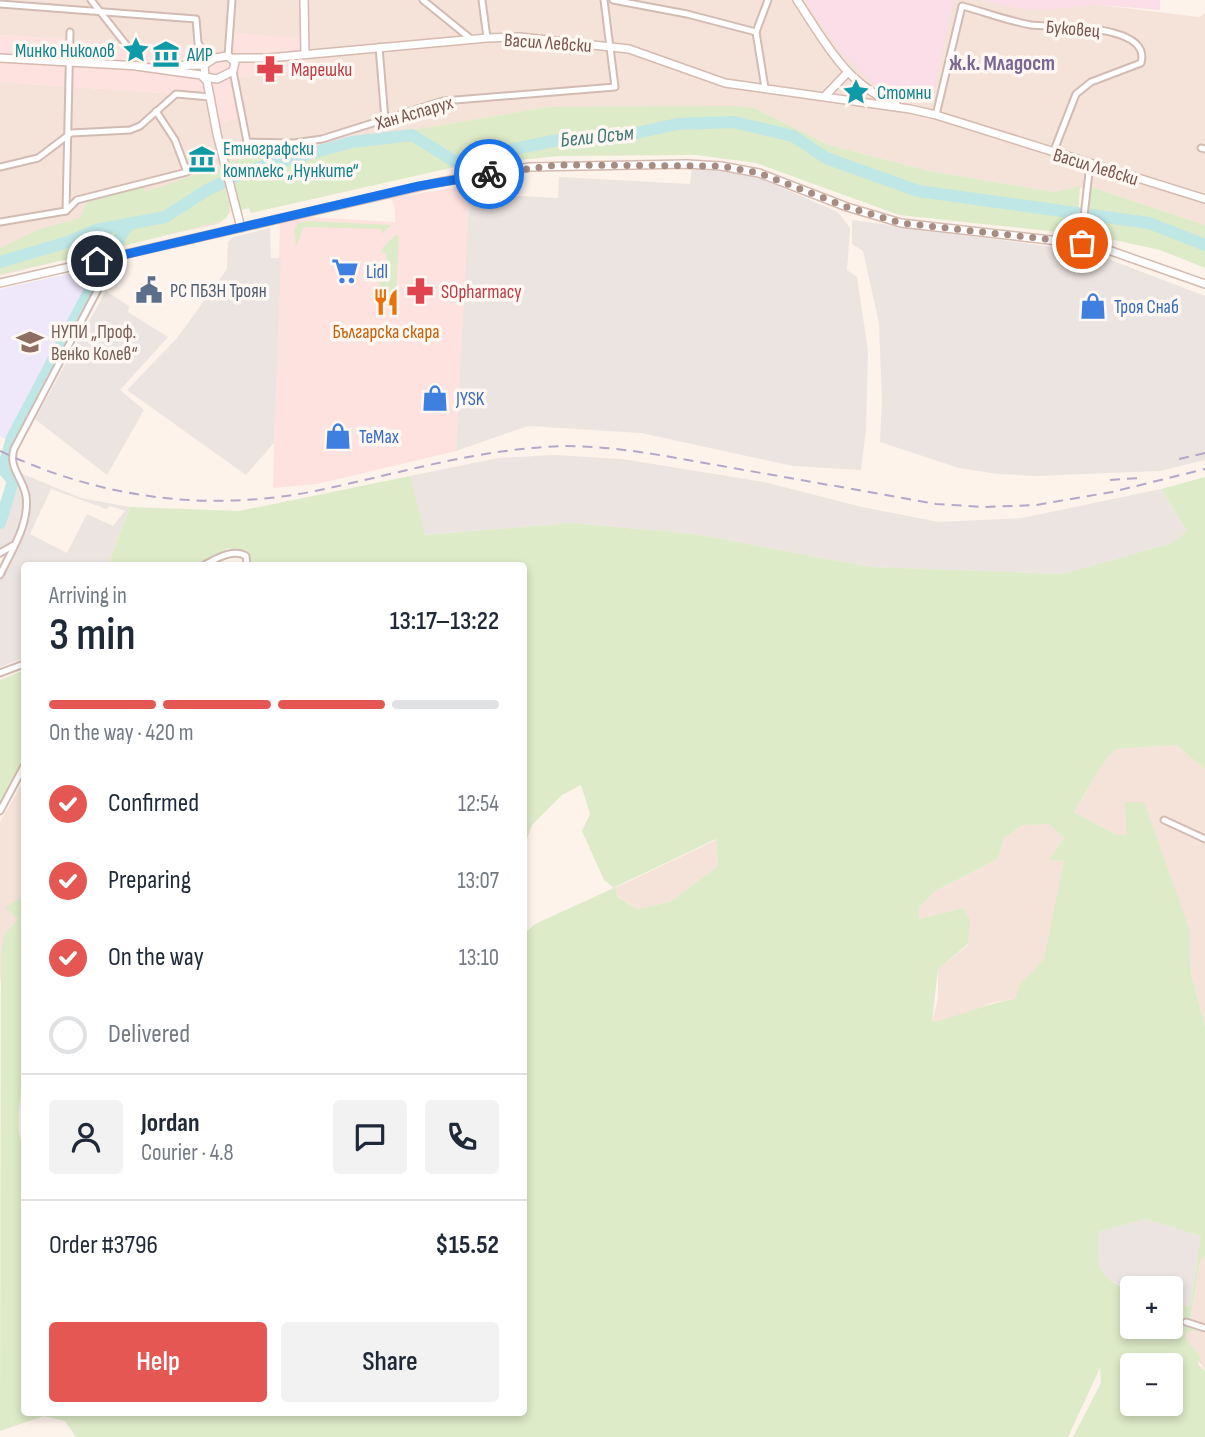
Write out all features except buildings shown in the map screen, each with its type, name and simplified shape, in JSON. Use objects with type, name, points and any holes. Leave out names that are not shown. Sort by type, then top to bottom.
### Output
[{"type":"street","points":[[71,0],[71,8]]},
{"type":"street","points":[[91,0],[135,56]]},
{"type":"street","points":[[232,0],[230,57],[234,70]]},
{"type":"street","points":[[304,0],[305,54]]},
{"type":"street","points":[[423,0],[471,39]]},
{"type":"street","points":[[482,0],[487,38]]},
{"type":"street","points":[[604,0],[610,46]]},
{"type":"street","points":[[613,0],[687,14],[756,32]]},
{"type":"street","points":[[765,88],[756,32],[768,0]]},
{"type":"street","points":[[797,0],[847,73],[876,94],[910,108]]},
{"type":"street","points":[[0,4],[196,19],[198,43],[207,63],[205,77],[241,228]]},
{"type":"street","name":"Буковец","points":[[936,115],[962,6],[1030,24],[1110,31],[1135,43],[1141,51],[1141,64],[1091,82],[1076,94],[1053,153]]},
{"type":"street","points":[[66,211],[70,33]]},
{"type":"street","name":"Васил Левски","points":[[207,63],[230,57],[268,58],[487,38],[520,37],[610,46],[629,49],[725,83],[910,108],[1205,199]]},
{"type":"street","name":"Хан Аспарух","points":[[234,70],[247,142],[299,143],[454,99],[615,87],[610,46]]},
{"type":"street","points":[[379,47],[385,120]]},
{"type":"street","points":[[0,58],[136,66],[220,78]]},
{"type":"street","name":"Васил Левски","points":[[220,78],[268,58]]},
{"type":"street","points":[[136,66],[207,63]]},
{"type":"street","points":[[823,96],[832,92],[847,73]]},
{"type":"street","points":[[212,109],[213,88],[220,78]]},
{"type":"street","points":[[0,167],[38,158],[71,133],[130,130],[176,94],[210,97]]},
{"type":"street","points":[[0,222],[66,211],[77,200],[187,172],[175,140],[156,111]]},
{"type":"street","points":[[1082,234],[1090,164]]},
{"type":"street","points":[[0,283],[419,186],[530,167],[721,166],[759,173],[879,219],[1094,245],[1205,285]]},
{"type":"street","points":[[0,575],[23,523],[26,504],[25,492],[11,464],[14,449],[115,257]]},
{"type":"street","points":[[0,552],[14,545]]},
{"type":"street","points":[[210,562],[225,555],[241,552],[246,556],[247,562]]},
{"type":"street","points":[[0,673],[21,665]]},
{"type":"street","points":[[0,811],[21,772]]},
{"type":"street","points":[[1164,820],[1205,839]]},
{"type":"street","points":[[1185,1322],[1205,1328]]},
{"type":"shaded area","points":[[0,0],[1097,0],[1100,5],[1199,17],[1205,13],[1205,225],[1091,187],[1054,192],[930,171],[829,145],[754,108],[548,107],[220,164],[231,212],[219,224],[129,243],[0,276],[0,82],[209,96],[231,117],[243,114],[237,78],[305,69],[230,54],[210,58],[147,44],[0,35]]},
{"type":"shaded area","points":[[804,0],[953,0],[931,103],[879,89],[838,49]]},
{"type":"shaded area","points":[[980,0],[1160,0],[1160,10],[1100,5],[1042,10],[1016,8]]},
{"type":"shaded area","points":[[231,32],[303,39],[306,69],[237,78],[243,114],[218,126],[209,96],[0,82],[0,35],[147,44],[203,52],[210,58],[230,54]]},
{"type":"shaded area","points":[[692,167],[752,175],[838,212],[850,228],[847,270],[857,277],[868,351],[866,429],[861,470],[793,466],[641,433],[528,426],[456,451],[470,180],[501,175],[500,195],[558,198],[559,177],[690,184]]},
{"type":"shaded area","points":[[470,185],[456,451],[317,484],[273,488],[280,223],[308,217],[395,222],[395,208],[391,198]]},
{"type":"shaded area","points":[[852,220],[1090,252],[1205,296],[1205,460],[1160,471],[1036,476],[998,474],[959,468],[880,442],[882,401],[879,323],[863,251],[852,244]]},
{"type":"shaded area","points":[[270,228],[271,258],[281,258],[274,443],[246,475],[127,390],[177,338],[227,269],[228,242],[233,237]]},
{"type":"shaded area","name":"НУПИ „Проф. Венко Колев“","points":[[100,267],[9,441],[0,436],[0,289]]},
{"type":"shaded area","points":[[106,291],[129,306],[128,312],[168,337],[120,390],[144,410],[107,475],[35,419]]},
{"type":"shaded area","points":[[555,455],[622,459],[764,482],[862,507],[939,522],[1022,518],[1161,489],[1187,531],[1172,543],[1063,574],[871,567],[694,534],[571,523],[424,535],[410,476],[498,458]]},
{"type":"shaded area","points":[[8,468],[81,498],[130,507],[109,562],[21,562],[21,659],[0,667],[0,572],[8,547],[0,549],[0,511],[10,487]],"holes":[[[51,489],[106,509],[110,506],[125,511],[113,526],[87,514],[67,553],[30,534]]]},
{"type":"shaded area","points":[[1176,745],[1205,769],[1205,1026],[1191,973],[1190,931],[1127,835],[1117,835],[1074,812],[1100,768],[1115,749]]},
{"type":"shaded area","points":[[20,787],[21,898],[17,901],[18,919],[0,981],[0,822]]},
{"type":"shaded area","points":[[1049,824],[1064,838],[1050,859],[1064,861],[1045,959],[1021,984],[1015,999],[994,1002],[952,1018],[932,1022],[938,998],[938,969],[968,945],[963,908],[919,919],[919,908],[935,891],[998,859],[1004,838],[1023,825]]},
{"type":"shaded area","points":[[716,840],[718,866],[670,902],[637,909],[619,897],[615,888]]},
{"type":"shaded area","points":[[1145,1219],[1201,1236],[1190,1307],[1183,1305],[1183,1276],[1120,1276],[1120,1285],[1107,1278],[1095,1261],[1097,1232]]},
{"type":"shaded area","points":[[1205,1256],[1205,1371],[1185,1338],[1187,1332],[1194,1331],[1190,1323],[1200,1262]]},
{"type":"green space","points":[[548,107],[754,108],[829,145],[930,171],[1054,192],[1080,186],[1077,234],[899,215],[756,163],[696,155],[560,156],[464,165],[251,213],[249,208],[241,210],[229,161]]},
{"type":"green space","points":[[219,167],[230,206],[227,217],[222,221],[0,274],[0,248],[40,229],[80,218],[90,196],[142,184],[145,192]]},
{"type":"green space","points":[[1091,187],[1205,225],[1205,268],[1160,250],[1087,234]]},
{"type":"green space","points":[[308,221],[391,225],[381,234],[381,229],[304,227],[296,246],[294,230],[298,223]]},
{"type":"green space","points":[[396,235],[399,236],[396,297],[380,297],[379,279],[375,279],[375,263],[386,263],[386,253],[381,253],[383,247]]},
{"type":"green space","points":[[100,267],[105,270],[15,445],[9,441]]},
{"type":"green space","points":[[410,476],[425,535],[571,523],[694,534],[871,567],[1063,574],[1172,543],[1187,531],[1161,489],[1205,477],[1205,769],[1176,745],[1115,749],[1100,768],[1074,812],[1117,835],[1127,835],[1125,802],[1144,802],[1190,931],[1191,973],[1205,1026],[1205,1256],[1200,1262],[1190,1322],[1195,1331],[1187,1332],[1185,1338],[1201,1357],[1198,1364],[1205,1371],[1205,1437],[1073,1437],[1101,1383],[1100,1368],[1068,1437],[76,1437],[65,1421],[44,1416],[527,1416],[527,931],[535,924],[614,888],[604,880],[582,831],[590,814],[581,785],[562,795],[532,825],[527,839],[527,562],[249,562],[247,552],[228,548],[203,562],[109,562],[130,507],[239,511]],"holes":[[[1049,824],[1064,838],[1049,860],[1064,861],[1044,959],[1020,984],[1015,999],[932,1022],[938,969],[968,944],[970,920],[963,908],[919,919],[919,908],[935,891],[998,859],[1004,838],[1023,825]],[[716,839],[718,866],[670,902],[637,909],[618,897],[615,887]]]},
{"type":"green space","points":[[21,671],[21,762],[0,812],[0,680]]},
{"type":"green space","points":[[21,897],[21,1094],[18,1119],[21,1139],[21,1416],[44,1416],[0,1431],[1,950],[5,934],[18,919],[5,908]]},
{"type":"waterway","name":"Бели Осъм","points":[[0,262],[68,242],[96,230],[165,217],[207,190],[249,170],[352,142],[412,135],[454,161],[553,141],[632,134],[677,124],[733,122],[793,136],[826,158],[918,191],[1149,223],[1205,245]]},
{"type":"waterway","points":[[112,251],[128,224]]},
{"type":"waterway","points":[[0,523],[13,481],[3,469],[12,438],[102,267]]},
{"type":"railway","points":[[0,451],[78,481],[157,497],[197,500],[279,497],[472,456],[565,446],[644,453],[936,504],[984,507],[1036,505],[1112,492],[1205,469]]},
{"type":"railway","points":[[1179,459],[1205,453]]},
{"type":"railway","points":[[1110,480],[1140,478]]},
{"type":"way so far","points":[[489,174],[557,165],[687,164],[740,168],[879,219],[1082,243]]},
{"type":"place","name":"Минко Николов","points":[[136,50]]},
{"type":"place","name":"АИР","points":[[166,54]]},
{"type":"place","name":"Марешки","points":[[270,69]]},
{"type":"place","name":"Стомни","points":[[856,92]]},
{"type":"place","name":"Етнографски комплекс „Нунките“","points":[[202,159]]},
{"type":"place","name":"Lidl","points":[[345,271]]},
{"type":"place","name":"РС ПБЗН Троян","points":[[149,290]]},
{"type":"place","name":"SOpharmacy","points":[[420,291]]},
{"type":"place","name":"Българска скара","points":[[386,302]]},
{"type":"place","name":"Троя Снаб","points":[[1093,306]]},
{"type":"place","name":"НУПИ „Проф. Венко Колев“","points":[[30,342]]},
{"type":"place","name":"JYSK","points":[[435,398]]},
{"type":"place","name":"ТеМах","points":[[338,436]]},
{"type":"district","name":"ж.к. Младост","points":[[1002,63]]},
{"type":"route","points":[[97,261],[419,186],[489,174]]}]
